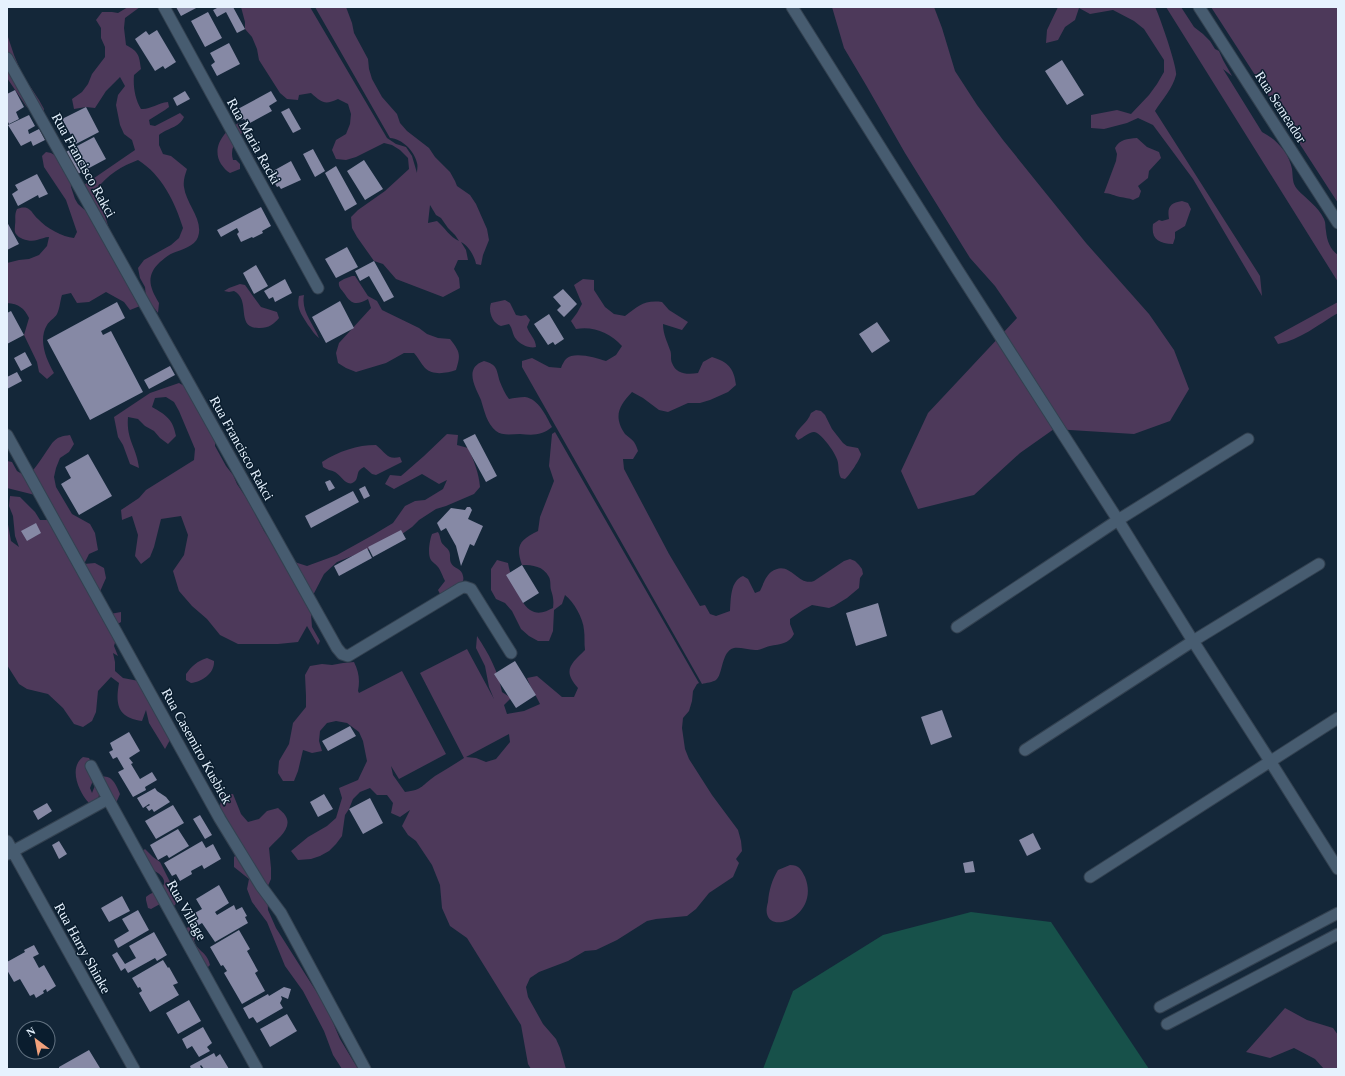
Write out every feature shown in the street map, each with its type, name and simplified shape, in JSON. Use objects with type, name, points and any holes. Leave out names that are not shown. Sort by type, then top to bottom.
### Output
[{"type":"street","name":"Rua Maria Racki","points":[[164,7],[318,288]]},
{"type":"street","points":[[792,7],[957,269],[1118,520],[1338,870]]},
{"type":"street","name":"Rua Semeador","points":[[1199,7],[1338,223]]},
{"type":"street","name":"Rua Francisco Rakci","points":[[7,58],[337,648],[342,654],[348,656],[465,587],[471,589],[511,654]]},
{"type":"street","name":"Rua Casemiro Kusbick","points":[[7,435],[220,819],[261,886],[281,913],[365,1069]]},
{"type":"street","points":[[957,627],[1118,520],[1248,439]]},
{"type":"street","points":[[1025,750],[1193,641],[1319,564]]},
{"type":"street","points":[[1090,876],[1338,718]]},
{"type":"street","name":"Rua Village","points":[[91,766],[257,1069]]},
{"type":"street","points":[[10,853],[108,799]]},
{"type":"street","name":"Rua Harry Shinke","points":[[7,841],[10,853],[134,1069]]},
{"type":"street","points":[[1160,1007],[1338,912]]},
{"type":"street","points":[[1167,1024],[1338,934]]},
{"type":"shaded area","points":[[128,7],[140,7],[125,18],[124,28],[126,45],[138,54],[140,60],[141,69],[134,75],[134,88],[137,101],[141,109],[168,102],[169,107],[149,120],[150,125],[155,126],[180,113],[184,117],[176,126],[159,135],[159,145],[163,154],[171,156],[187,169],[184,187],[185,193],[199,224],[198,237],[191,245],[166,257],[155,267],[152,272],[150,282],[159,303],[158,313],[146,297],[145,287],[140,278],[138,268],[144,260],[171,245],[179,238],[183,228],[176,209],[161,181],[138,160],[126,165],[105,179],[97,189],[112,239],[140,306],[130,310],[124,302],[106,292],[89,302],[77,303],[71,293],[62,295],[57,314],[49,322],[44,331],[44,349],[48,362],[54,373],[47,379],[39,372],[37,362],[24,335],[29,318],[21,307],[15,304],[7,303],[7,263],[29,259],[39,255],[47,246],[49,237],[35,241],[20,238],[15,232],[16,213],[17,209],[27,208],[50,229],[65,236],[74,238],[77,232],[66,200],[44,167],[42,156],[46,152],[56,156],[70,175],[71,187],[75,199],[87,212],[81,189],[84,185],[135,150],[132,140],[124,134],[120,125],[116,105],[118,95],[125,86],[120,77],[106,91],[95,108],[86,107],[74,109],[72,99],[82,92],[88,84],[92,74],[105,57],[105,47],[101,38],[101,28],[96,20],[102,12],[118,13]]},
{"type":"shaded area","points":[[241,7],[310,7],[387,138],[396,144],[406,147],[412,156],[417,173],[417,164],[413,154],[407,146],[399,140],[390,138],[315,7],[346,7],[354,33],[368,59],[372,79],[382,97],[397,114],[400,123],[407,131],[429,148],[435,157],[450,172],[457,186],[470,195],[476,204],[487,229],[489,240],[481,265],[476,264],[471,252],[461,242],[466,250],[468,260],[458,260],[454,269],[459,278],[460,288],[443,297],[396,279],[383,264],[374,261],[352,228],[351,217],[358,210],[385,191],[409,169],[408,158],[392,145],[384,143],[356,157],[346,160],[336,159],[332,150],[336,140],[346,134],[350,124],[351,114],[348,104],[338,99],[330,102],[324,102],[311,93],[299,95],[298,100],[287,99],[280,93],[259,60],[257,49],[252,37],[245,29],[245,22]],"holes":[[[430,205],[436,215],[441,218],[459,241],[450,235],[437,221],[428,223]]]},
{"type":"shaded area","points":[[832,7],[934,7],[955,71],[977,105],[1003,140],[1086,243],[1149,314],[1174,350],[1189,389],[1170,421],[1134,434],[1054,429],[1020,453],[974,495],[918,509],[901,471],[928,413],[1017,318],[995,286],[970,258],[905,153],[844,48]]},
{"type":"shaded area","points":[[1058,7],[1155,7],[1164,30],[1176,75],[1170,89],[1155,111],[1260,276],[1262,296],[1193,179],[1153,125],[1138,118],[1127,123],[1104,129],[1091,128],[1091,115],[1117,110],[1131,114],[1149,95],[1164,72],[1164,60],[1144,29],[1134,21],[1113,10],[1090,14],[1079,8],[1075,20],[1065,27],[1058,40],[1046,43],[1047,30]]},
{"type":"shaded area","points":[[1166,7],[1181,7],[1194,27],[1210,41],[1215,49],[1219,51],[1232,76],[1223,69],[1262,132],[1272,138],[1285,152],[1292,169],[1295,187],[1319,210],[1325,220],[1328,241],[1338,255],[1338,282]]},
{"type":"shaded area","points":[[1211,7],[1338,7],[1338,203]]},
{"type":"shaded area","points":[[7,34],[22,74],[44,109],[42,119],[26,106],[7,78]]},
{"type":"shaded area","points":[[239,123],[245,125],[244,130],[232,149],[232,154],[233,160],[236,160],[240,164],[240,169],[230,173],[223,167],[218,158],[218,146],[228,130]]},
{"type":"shaded area","points":[[1137,138],[1147,147],[1159,152],[1161,158],[1149,171],[1148,178],[1138,186],[1141,191],[1139,197],[1133,200],[1104,193],[1116,161],[1117,154],[1115,148],[1122,141]]},
{"type":"shaded area","points":[[1182,201],[1188,203],[1191,209],[1185,226],[1175,232],[1173,244],[1163,243],[1154,237],[1153,224],[1159,220],[1162,221],[1169,219],[1168,211],[1170,206]]},
{"type":"shaded area","points":[[355,276],[368,296],[377,301],[382,310],[419,328],[427,334],[438,338],[450,339],[459,353],[459,360],[456,370],[444,373],[428,371],[414,353],[404,353],[386,363],[356,372],[338,363],[336,353],[339,343],[371,308],[368,299],[360,303],[354,303],[349,300],[340,288],[339,282]]},
{"type":"shaded area","points":[[583,279],[594,280],[594,290],[605,307],[614,314],[625,316],[642,304],[662,302],[669,310],[688,322],[682,330],[663,324],[664,334],[671,352],[671,361],[679,372],[686,374],[698,373],[703,362],[712,357],[729,366],[734,374],[736,385],[728,392],[710,400],[700,403],[688,403],[668,412],[659,410],[632,392],[624,402],[619,412],[619,422],[621,428],[634,442],[638,451],[633,459],[623,459],[624,469],[669,554],[700,606],[705,605],[710,614],[716,616],[730,611],[733,586],[739,578],[743,576],[748,579],[755,593],[760,591],[769,574],[778,569],[783,568],[788,570],[808,582],[814,581],[844,561],[850,559],[855,561],[862,569],[863,574],[860,578],[859,588],[847,598],[829,608],[812,605],[790,619],[790,624],[794,634],[787,642],[757,650],[734,648],[730,650],[724,658],[718,677],[713,681],[702,684],[522,367],[522,361],[532,358],[549,367],[561,368],[566,359],[574,356],[580,355],[606,361],[616,355],[622,346],[612,337],[595,330],[583,328],[576,329],[571,321],[582,304],[574,285]]},
{"type":"shaded area","points":[[240,284],[245,285],[261,307],[277,312],[279,318],[271,325],[263,328],[252,327],[248,324],[245,319],[242,301],[239,295],[234,291],[224,291]]},
{"type":"shaded area","points":[[304,295],[304,307],[319,338],[308,325],[299,308],[299,296]]},
{"type":"shaded area","points":[[505,300],[510,303],[516,315],[526,315],[530,320],[527,327],[535,341],[536,347],[528,347],[517,341],[509,324],[501,326],[493,320],[490,310],[491,303]]},
{"type":"shaded area","points":[[1338,302],[1338,313],[1302,335],[1278,344],[1274,337]]},
{"type":"shaded area","points":[[484,361],[492,364],[496,368],[500,382],[509,399],[519,397],[530,398],[542,409],[552,427],[544,432],[533,435],[498,433],[490,425],[486,417],[473,379],[474,368]]},
{"type":"shaded area","points":[[179,383],[188,388],[215,440],[215,446],[226,466],[249,502],[264,531],[282,558],[307,566],[337,555],[393,523],[405,506],[415,501],[425,500],[443,489],[447,480],[439,484],[422,474],[394,489],[385,484],[390,475],[401,476],[447,434],[458,435],[457,445],[468,448],[476,467],[480,487],[474,494],[436,509],[395,539],[337,562],[324,574],[310,601],[312,627],[320,641],[318,645],[307,626],[298,642],[278,644],[238,644],[220,635],[207,619],[192,606],[179,591],[173,571],[184,555],[188,535],[181,516],[161,519],[150,557],[141,564],[135,556],[138,535],[132,516],[122,520],[121,510],[139,498],[146,490],[194,460],[195,449],[174,402],[166,397],[155,398],[152,407],[171,421],[176,436],[168,444],[138,419],[128,417],[130,438],[139,468],[130,464],[123,445],[118,437],[114,417],[150,393]]},
{"type":"shaded area","points":[[816,410],[821,411],[825,415],[832,429],[843,443],[847,446],[858,448],[861,454],[845,479],[841,478],[835,454],[820,435],[812,432],[798,440],[795,436],[811,413]]},
{"type":"shaded area","points":[[555,432],[699,683],[693,691],[689,711],[683,718],[682,728],[685,749],[689,759],[712,795],[738,830],[742,851],[736,859],[739,863],[733,877],[709,893],[696,909],[687,916],[647,921],[617,940],[596,950],[585,951],[568,961],[539,972],[530,978],[526,987],[528,997],[543,1024],[556,1039],[566,1069],[531,1069],[528,1064],[521,1025],[467,938],[450,926],[442,908],[440,885],[432,865],[416,841],[408,835],[402,826],[410,810],[400,817],[391,813],[393,803],[387,795],[377,795],[370,788],[360,792],[353,799],[345,815],[342,836],[329,851],[311,859],[298,860],[291,851],[308,837],[327,826],[336,818],[342,798],[339,788],[358,780],[367,761],[363,741],[359,732],[347,723],[336,721],[327,723],[320,731],[319,741],[322,751],[312,753],[303,750],[294,781],[283,781],[278,773],[279,761],[289,744],[293,723],[306,707],[305,675],[310,666],[354,662],[359,676],[359,693],[402,671],[446,754],[399,779],[391,766],[393,775],[405,792],[422,787],[435,776],[464,758],[420,673],[467,649],[494,699],[489,687],[485,666],[476,648],[477,636],[492,663],[502,692],[511,698],[504,705],[507,714],[524,711],[540,704],[527,678],[537,676],[562,697],[574,697],[578,688],[573,682],[569,672],[572,663],[585,650],[583,625],[580,615],[572,602],[565,595],[562,604],[554,610],[553,631],[549,641],[538,641],[521,629],[512,611],[505,603],[496,599],[491,590],[491,569],[497,560],[508,563],[516,590],[523,603],[528,608],[537,613],[553,608],[550,580],[547,573],[541,568],[530,565],[522,565],[519,553],[519,548],[523,540],[538,531],[540,517],[554,481],[549,466],[552,434]],"holes":[[[509,734],[510,742],[496,759],[486,762],[476,758],[466,757]]]},
{"type":"shaded area","points":[[70,435],[74,444],[69,452],[60,458],[54,477],[56,487],[72,514],[90,524],[95,533],[98,550],[89,554],[84,564],[95,563],[104,568],[106,578],[98,596],[110,614],[121,612],[121,622],[113,627],[117,636],[114,646],[118,656],[113,653],[115,671],[123,678],[144,682],[168,730],[170,740],[165,749],[149,723],[146,710],[142,721],[128,717],[120,709],[118,704],[119,683],[111,677],[98,691],[96,712],[92,721],[83,727],[74,724],[63,708],[48,694],[27,689],[19,684],[7,665],[7,519],[11,541],[19,547],[15,536],[13,516],[9,506],[10,496],[20,497],[35,512],[40,520],[50,520],[35,495],[7,488],[7,461],[12,462],[17,471],[27,477],[57,438]]},
{"type":"shaded area","points":[[376,445],[389,457],[400,457],[402,462],[376,475],[372,474],[364,467],[361,468],[356,480],[353,483],[347,483],[335,472],[323,467],[322,462],[342,452],[355,447]]},
{"type":"shaded area","points":[[438,532],[442,542],[449,551],[451,563],[461,571],[463,578],[461,585],[440,594],[438,590],[445,581],[439,568],[431,560],[429,550],[432,534]]},
{"type":"shaded area","points":[[207,658],[214,661],[214,665],[210,673],[199,681],[191,683],[186,680],[186,674],[190,669],[198,662]]},
{"type":"shaded area","points":[[83,757],[89,758],[91,762],[94,778],[90,788],[92,793],[98,778],[110,778],[115,783],[120,794],[116,803],[103,792],[99,795],[98,800],[95,803],[89,803],[85,798],[79,787],[76,773],[76,767]]},
{"type":"shaded area","points":[[233,794],[241,814],[248,822],[259,819],[267,811],[278,808],[287,820],[286,829],[269,848],[271,879],[267,888],[268,910],[276,928],[321,999],[340,1039],[358,1069],[342,1069],[333,1055],[324,1031],[303,991],[285,966],[267,922],[252,902],[247,889],[249,879],[234,867],[234,857],[241,850],[222,816],[220,806],[222,795]]},
{"type":"shaded area","points":[[145,849],[160,862],[171,884],[170,893],[176,903],[170,909],[160,904],[151,909],[148,908],[146,897],[160,889],[163,886],[164,880],[159,874],[149,869],[140,853]]},
{"type":"shaded area","points":[[790,865],[799,868],[805,877],[808,890],[806,901],[801,911],[794,917],[785,921],[777,922],[771,920],[767,914],[770,889],[778,870]]},
{"type":"shaded area","points":[[971,912],[1051,922],[1149,1069],[763,1069],[793,991],[883,935]]},
{"type":"shaded area","points":[[194,927],[198,934],[194,940],[195,944],[209,960],[210,965],[206,969],[183,929]]},
{"type":"shaded area","points":[[1285,1008],[1307,1020],[1333,1028],[1338,1035],[1338,1069],[1324,1069],[1315,1059],[1294,1048],[1270,1058],[1246,1052]]},
{"type":"building","points":[[176,7],[198,7],[181,16]]},
{"type":"building","points":[[219,7],[233,7],[245,29],[237,33],[226,12],[217,17],[213,10]]},
{"type":"building","points":[[208,12],[222,38],[205,47],[191,21]]},
{"type":"building","points":[[157,30],[176,62],[165,69],[163,66],[155,71],[135,39],[146,31],[149,35]]},
{"type":"building","points":[[229,43],[240,64],[217,76],[211,65],[215,62],[210,53]]},
{"type":"building","points":[[1062,60],[1084,95],[1067,105],[1045,71]]},
{"type":"building","points":[[15,90],[24,107],[16,112],[19,119],[9,124],[7,120],[7,94]]},
{"type":"building","points":[[185,91],[190,99],[177,106],[173,98]]},
{"type":"building","points":[[271,91],[277,101],[269,106],[272,111],[248,124],[244,119],[241,120],[236,110]]},
{"type":"building","points":[[86,107],[99,132],[76,144],[62,119]]},
{"type":"building","points":[[289,108],[301,129],[293,133],[281,112]]},
{"type":"building","points":[[29,115],[35,126],[28,130],[29,134],[39,129],[45,140],[33,146],[31,141],[21,146],[8,125]]},
{"type":"building","points":[[94,137],[106,159],[76,175],[64,153]]},
{"type":"building","points":[[313,149],[325,171],[315,177],[303,154]]},
{"type":"building","points":[[364,160],[383,189],[365,200],[347,171]]},
{"type":"building","points":[[291,161],[301,180],[281,189],[279,186],[277,187],[272,178],[276,176],[273,171]]},
{"type":"building","points":[[336,166],[357,204],[345,211],[325,173]]},
{"type":"building","points":[[37,174],[48,194],[39,198],[38,195],[18,206],[12,194],[18,190],[15,185]]},
{"type":"building","points":[[261,207],[271,226],[262,231],[263,233],[241,242],[237,234],[239,232],[237,228],[221,237],[217,230]]},
{"type":"building","points":[[7,222],[19,244],[7,250]]},
{"type":"building","points":[[347,247],[358,267],[336,278],[325,259]]},
{"type":"building","points":[[374,261],[394,297],[384,302],[369,276],[360,281],[355,271]]},
{"type":"building","points":[[256,265],[268,286],[254,294],[243,273]]},
{"type":"building","points":[[285,279],[292,293],[275,302],[273,297],[269,299],[264,291]]},
{"type":"building","points":[[563,289],[577,304],[564,317],[557,310],[561,306],[553,297]]},
{"type":"building","points":[[340,301],[354,328],[326,343],[312,317]]},
{"type":"building","points":[[117,302],[125,318],[101,331],[103,335],[111,331],[143,392],[90,420],[47,340]]},
{"type":"building","points":[[11,311],[24,335],[7,344],[7,313]]},
{"type":"building","points":[[549,314],[564,339],[555,345],[553,342],[548,345],[534,324]]},
{"type":"building","points":[[877,322],[890,341],[872,353],[859,334]]},
{"type":"building","points":[[25,352],[32,365],[21,371],[14,358]]},
{"type":"building","points":[[170,366],[175,375],[149,389],[144,380]]},
{"type":"building","points":[[17,372],[22,381],[7,389],[7,377]]},
{"type":"building","points":[[475,434],[497,476],[486,482],[463,440]]},
{"type":"building","points":[[88,454],[112,496],[79,515],[61,484],[71,478],[65,467]]},
{"type":"building","points":[[330,480],[335,488],[329,491],[325,482]]},
{"type":"building","points":[[365,486],[370,496],[364,499],[359,489]]},
{"type":"building","points":[[353,491],[359,502],[311,528],[305,516]]},
{"type":"building","points":[[467,507],[470,507],[472,510],[468,519],[483,526],[474,546],[470,544],[461,566],[456,546],[446,528],[441,531],[437,523],[451,508],[465,510]]},
{"type":"building","points":[[36,523],[41,533],[27,541],[21,531]]},
{"type":"building","points":[[401,530],[406,539],[373,557],[368,547]]},
{"type":"building","points":[[367,548],[372,558],[339,576],[334,566]]},
{"type":"building","points":[[522,565],[539,593],[523,603],[506,575]]},
{"type":"building","points":[[878,603],[887,636],[856,646],[846,613]]},
{"type":"building","points":[[515,661],[536,695],[516,708],[494,674]]},
{"type":"building","points":[[942,710],[952,737],[931,745],[921,717]]},
{"type":"building","points":[[350,726],[356,736],[328,751],[322,741]]},
{"type":"building","points":[[129,732],[140,751],[129,758],[133,763],[131,764],[140,779],[152,772],[157,780],[145,787],[146,790],[133,797],[118,772],[124,769],[117,757],[113,759],[109,752],[113,750],[110,743]]},
{"type":"building","points":[[155,788],[170,802],[154,812],[152,809],[149,811],[146,807],[150,805],[149,804],[143,808],[137,798]]},
{"type":"building","points":[[324,794],[333,809],[318,817],[310,802]]},
{"type":"building","points":[[370,798],[383,823],[363,834],[349,809]]},
{"type":"building","points":[[47,803],[52,811],[38,820],[33,811]]},
{"type":"building","points":[[173,805],[184,823],[156,839],[145,821]]},
{"type":"building","points":[[200,815],[212,835],[205,839],[193,819]]},
{"type":"building","points":[[178,829],[189,846],[169,858],[167,855],[158,860],[150,845]]},
{"type":"building","points":[[1033,833],[1041,849],[1027,856],[1019,840]]},
{"type":"building","points":[[59,841],[67,854],[59,859],[52,845]]},
{"type":"building","points":[[202,841],[206,848],[213,844],[221,859],[204,869],[202,865],[191,871],[192,874],[180,881],[176,874],[172,876],[164,863]]},
{"type":"building","points":[[973,861],[975,872],[965,873],[963,863]]},
{"type":"building","points":[[219,885],[229,903],[215,912],[217,915],[234,905],[236,910],[242,907],[247,916],[245,917],[248,923],[215,942],[202,923],[197,926],[191,915],[202,909],[196,899]]},
{"type":"building","points":[[122,896],[130,911],[109,922],[101,908]]},
{"type":"building","points":[[138,910],[149,930],[118,948],[114,940],[129,931],[122,919]]},
{"type":"building","points":[[239,930],[250,949],[247,951],[258,971],[255,973],[265,991],[242,1004],[224,973],[227,971],[223,965],[221,966],[210,947]]},
{"type":"building","points":[[154,932],[167,955],[157,961],[155,958],[128,973],[125,968],[121,971],[112,955],[117,952],[125,964],[136,958],[129,946]]},
{"type":"building","points":[[34,945],[39,954],[33,957],[39,968],[44,965],[56,986],[47,992],[46,989],[43,991],[44,993],[36,998],[34,994],[30,996],[20,979],[14,982],[7,970],[7,962]]},
{"type":"building","points":[[163,960],[168,968],[169,967],[178,983],[173,985],[179,995],[150,1012],[139,993],[142,991],[140,987],[138,988],[132,978]]},
{"type":"building","points":[[284,987],[291,989],[288,999],[281,996],[282,999],[280,1003],[283,1008],[257,1023],[253,1017],[249,1019],[243,1008]]},
{"type":"building","points":[[189,1000],[201,1021],[178,1034],[166,1013]]},
{"type":"building","points":[[287,1014],[297,1031],[270,1047],[260,1029]]},
{"type":"building","points":[[203,1027],[212,1043],[207,1047],[210,1051],[199,1057],[192,1046],[187,1049],[182,1039]]},
{"type":"building","points":[[89,1050],[100,1068],[59,1069],[59,1067]]},
{"type":"building","points":[[214,1053],[216,1057],[220,1054],[229,1069],[204,1069],[201,1065],[200,1066],[202,1069],[191,1069],[190,1066]]}]
